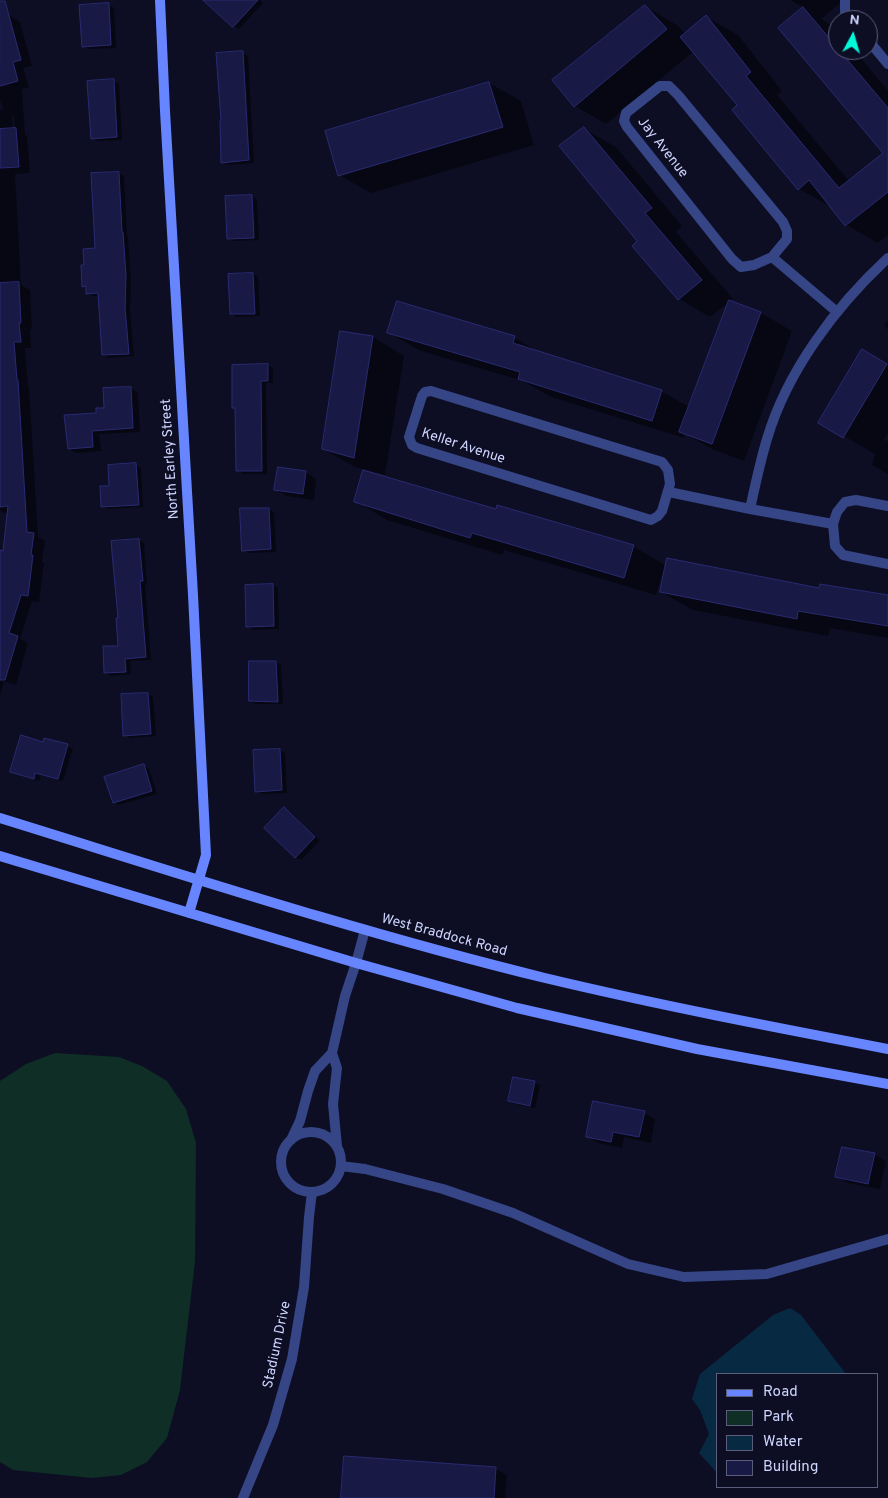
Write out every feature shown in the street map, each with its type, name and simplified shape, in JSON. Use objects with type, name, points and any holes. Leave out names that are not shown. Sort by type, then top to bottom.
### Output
[{"type":"main road","name":"North Earley Street","points":[[160,0],[206,855],[189,913]]},
{"type":"main road","name":"West Braddock Road","points":[[0,818],[365,930],[554,980],[721,1018],[888,1049]]},
{"type":"main road","points":[[0,856],[356,963],[517,1008],[697,1049],[888,1084]]},
{"type":"street","points":[[878,52],[888,64]]},
{"type":"street","name":"Jay Avenue","points":[[660,86],[669,86],[678,94],[783,222],[787,231],[787,239],[772,257],[754,265],[741,267],[732,259],[626,127],[624,121],[626,113],[660,86]]},
{"type":"street","points":[[772,257],[837,312]]},
{"type":"street","points":[[750,509],[767,438],[780,404],[803,359],[837,312],[888,258]]},
{"type":"street","name":"Keller Avenue","points":[[431,391],[662,462],[668,470],[669,492],[662,511],[651,520],[417,448],[412,445],[409,438],[422,396],[425,392],[431,391]]},
{"type":"street","points":[[669,492],[833,524]]},
{"type":"street","points":[[888,506],[856,500],[845,502],[837,512],[833,524],[835,546],[843,555],[888,564]]},
{"type":"street","points":[[337,1146],[330,1138],[321,1134],[310,1132],[300,1134],[285,1148],[282,1157],[282,1168],[286,1178],[302,1190],[312,1192],[328,1186],[335,1181],[339,1174],[341,1156],[337,1146],[333,1104],[337,1068],[332,1053],[345,996],[365,930]]},
{"type":"street","points":[[292,1140],[300,1121],[315,1070],[332,1053]]},
{"type":"street","points":[[341,1166],[365,1169],[443,1189],[513,1213],[628,1264],[684,1277],[766,1274],[888,1240]]},
{"type":"street","name":"Stadium Drive","points":[[244,1498],[273,1425],[292,1359],[304,1287],[312,1192]]},
{"type":"green space","points":[[55,1053],[119,1057],[142,1066],[167,1081],[186,1109],[196,1143],[195,1262],[180,1390],[167,1438],[147,1462],[121,1475],[92,1478],[13,1470],[0,1462],[0,1081],[26,1064]]},
{"type":"water","points":[[790,1308],[801,1315],[845,1373],[716,1373],[716,1472],[699,1453],[709,1434],[700,1410],[692,1399],[700,1374],[773,1315]]},
{"type":"building","points":[[203,0],[258,0],[233,27]]},
{"type":"building","points":[[0,1],[5,1],[21,60],[13,62],[18,81],[0,86]]},
{"type":"building","points":[[109,3],[111,45],[82,47],[79,5]]},
{"type":"building","points":[[645,5],[667,29],[574,107],[552,80]]},
{"type":"building","points":[[803,7],[828,37],[828,60],[848,60],[888,108],[888,192],[845,226],[809,180],[798,190],[732,110],[737,105],[680,37],[706,15],[751,72],[746,76],[839,188],[883,153],[778,28]]},
{"type":"building","points":[[243,51],[249,160],[221,163],[221,120],[216,53]]},
{"type":"building","points":[[114,79],[117,137],[91,139],[87,81]]},
{"type":"building","points":[[489,82],[503,127],[338,176],[325,131]]},
{"type":"building","points":[[584,127],[652,208],[645,213],[702,280],[678,300],[632,246],[637,241],[559,146]]},
{"type":"building","points":[[16,128],[19,167],[0,168],[0,129]]},
{"type":"building","points":[[119,172],[129,354],[102,355],[98,293],[86,294],[86,286],[82,287],[81,265],[84,265],[83,249],[95,248],[91,173]]},
{"type":"building","points":[[252,195],[254,238],[227,239],[225,196]]},
{"type":"building","points":[[253,273],[255,314],[230,314],[228,274]]},
{"type":"building","points":[[19,282],[21,342],[14,342],[27,532],[34,533],[31,555],[33,555],[28,596],[21,595],[9,633],[18,636],[5,680],[0,680],[0,550],[3,551],[8,506],[0,507],[0,283]]},
{"type":"building","points":[[729,300],[761,312],[712,444],[679,432]]},
{"type":"building","points":[[397,301],[515,336],[513,343],[662,390],[652,421],[518,379],[520,372],[387,333]]},
{"type":"building","points":[[340,331],[373,336],[354,458],[322,449]]},
{"type":"building","points":[[862,349],[887,364],[843,438],[818,423]]},
{"type":"building","points":[[268,364],[268,381],[261,381],[262,471],[236,471],[235,408],[232,408],[232,365]]},
{"type":"building","points":[[131,387],[133,428],[92,431],[93,447],[68,449],[64,415],[96,413],[96,408],[104,408],[103,388]]},
{"type":"building","points":[[136,463],[139,505],[101,507],[100,486],[109,486],[108,465]]},
{"type":"building","points":[[278,467],[306,471],[303,494],[274,490]]},
{"type":"building","points":[[363,470],[496,509],[497,505],[634,545],[624,578],[472,533],[470,538],[354,502]]},
{"type":"building","points":[[240,508],[269,508],[271,549],[242,551]]},
{"type":"building","points":[[139,539],[143,581],[140,581],[146,657],[125,659],[126,672],[104,673],[103,646],[118,646],[116,618],[118,618],[111,541]]},
{"type":"building","points":[[667,558],[819,588],[820,584],[888,595],[888,626],[798,611],[797,619],[660,592]]},
{"type":"building","points":[[273,584],[274,626],[246,627],[245,585]]},
{"type":"building","points":[[249,661],[276,661],[278,702],[249,701]]},
{"type":"building","points":[[148,693],[151,734],[123,736],[121,694]]},
{"type":"building","points":[[21,735],[43,742],[44,738],[68,744],[58,779],[35,773],[34,779],[10,772]]},
{"type":"building","points":[[280,749],[282,790],[255,792],[253,750]]},
{"type":"building","points":[[144,764],[152,791],[113,803],[104,777]]},
{"type":"building","points":[[284,807],[315,837],[295,858],[264,828]]},
{"type":"building","points":[[513,1077],[535,1081],[530,1106],[508,1101]]},
{"type":"building","points":[[593,1101],[645,1111],[639,1137],[613,1132],[611,1142],[586,1137]]},
{"type":"building","points":[[842,1147],[875,1153],[868,1184],[835,1177]]},
{"type":"building","points":[[344,1456],[496,1467],[494,1498],[341,1498]]}]
